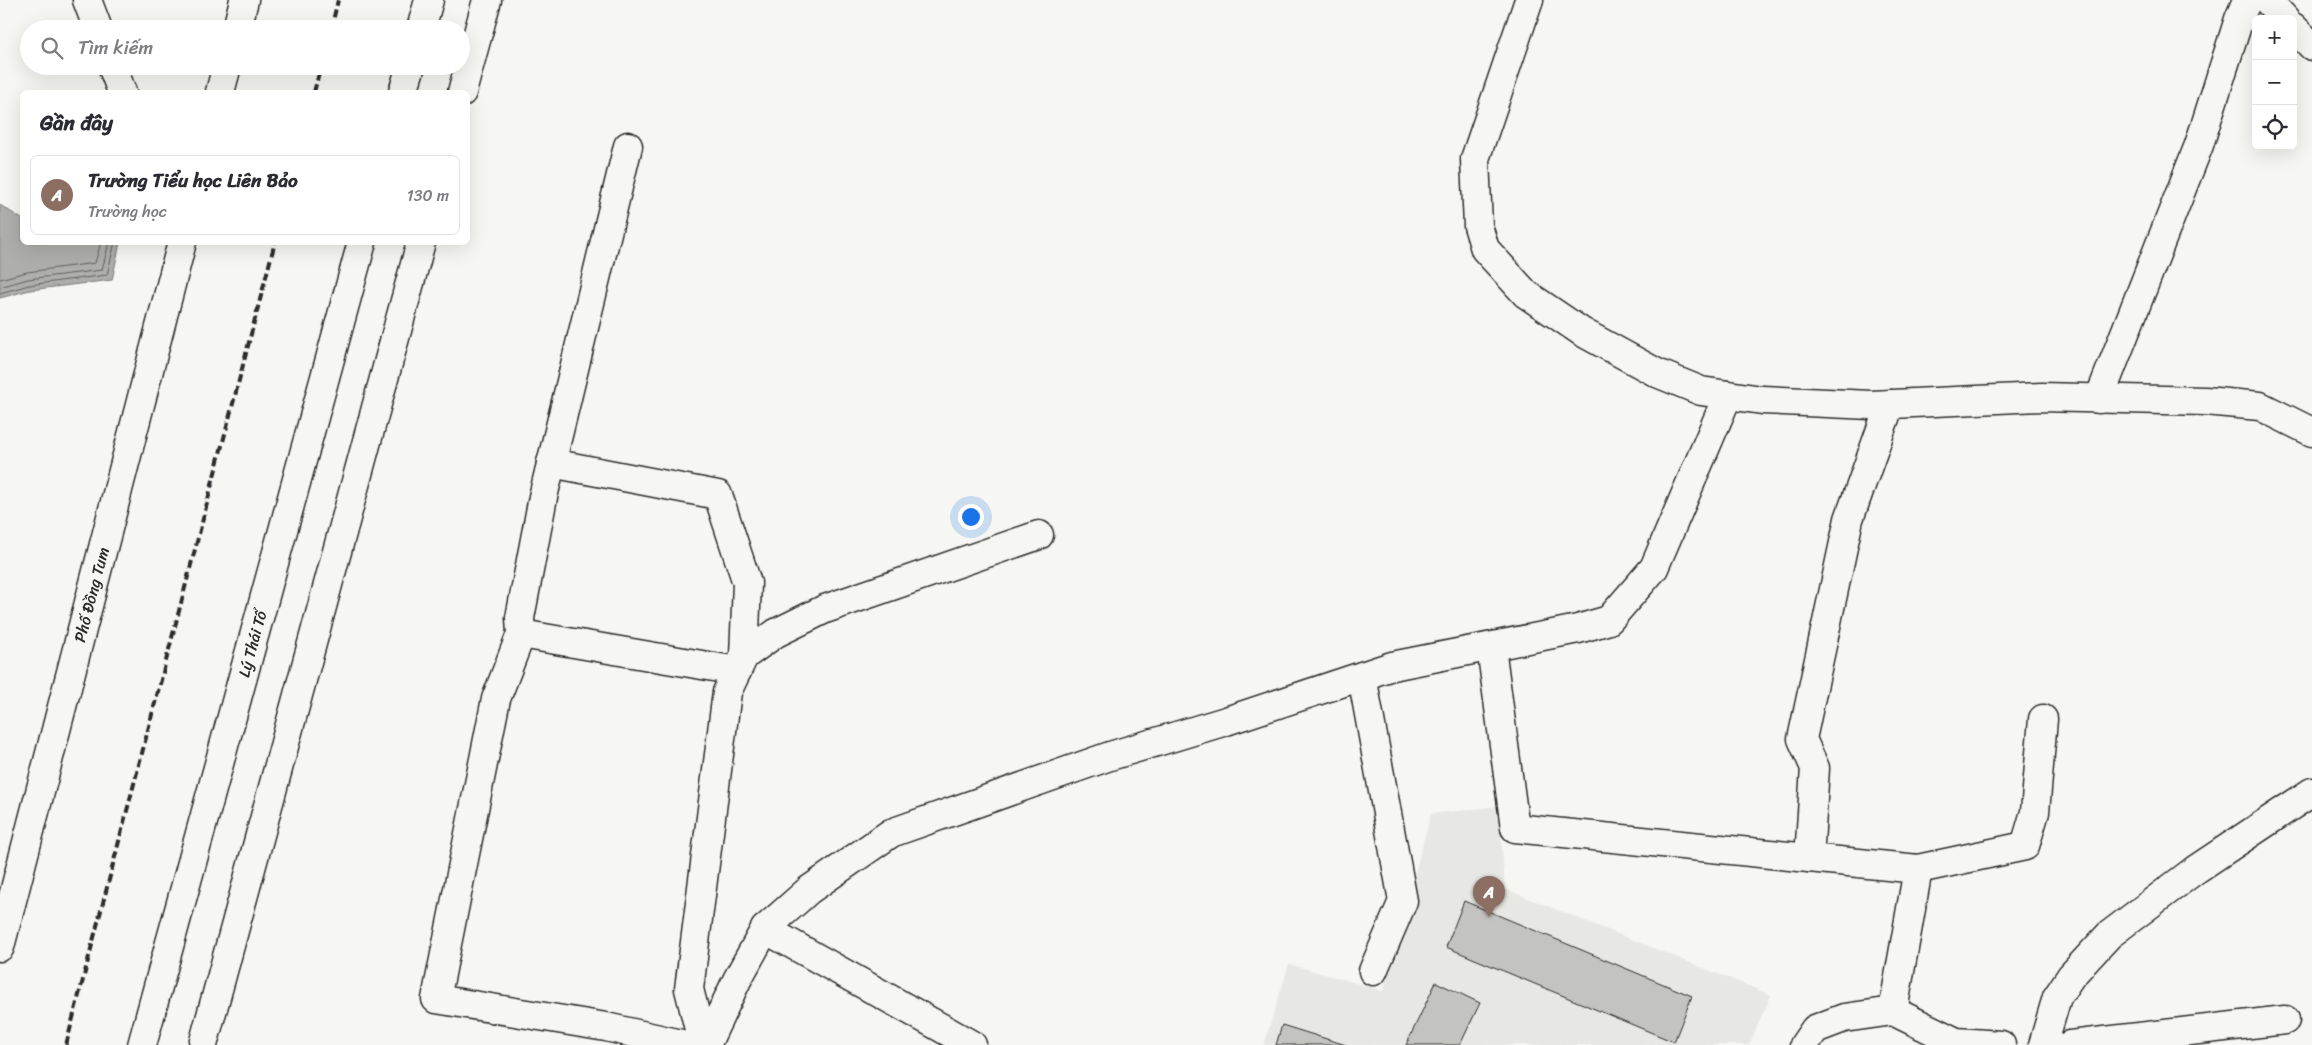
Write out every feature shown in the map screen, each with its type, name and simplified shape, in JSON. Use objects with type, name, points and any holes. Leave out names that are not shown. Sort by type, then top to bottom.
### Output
[{"type":"street","points":[[87,0],[95,20]]},
{"type":"street","points":[[239,20],[244,0]]},
{"type":"street","points":[[423,20],[429,0]]},
{"type":"street","points":[[470,63],[487,0]]},
{"type":"street","points":[[1529,0],[1476,159],[1478,226],[1485,249],[1526,294],[1582,332],[1701,392],[1762,400],[1890,404],[2041,397],[2205,401],[2260,406],[2312,432]]},
{"type":"street","points":[[2099,399],[2199,145],[2239,19],[2247,0]]},
{"type":"street","points":[[2267,0],[2281,15]]},
{"type":"street","points":[[2297,31],[2312,46]]},
{"type":"street","points":[[115,75],[121,90]]},
{"type":"street","points":[[221,90],[225,75]]},
{"type":"street","points":[[404,90],[408,75]]},
{"type":"street","points":[[463,90],[467,75]]},
{"type":"street","points":[[628,146],[551,464],[520,618],[521,634],[496,699],[436,999],[606,1027],[686,1045]]},
{"type":"street","name":"Phố Đồng Tum","points":[[0,947],[180,245]]},
{"type":"street","name":"Lý Thái Tổ","points":[[142,1045],[361,245]]},
{"type":"street","points":[[203,1045],[420,245]]},
{"type":"street","points":[[704,1045],[765,929],[809,890],[891,833],[1110,756],[1226,721],[1392,666],[1578,629],[1609,620],[1654,568],[1728,395]]},
{"type":"street","points":[[1809,858],[1815,768],[1802,739],[1849,520],[1890,404]]},
{"type":"street","points":[[551,464],[718,495],[747,583],[741,664]]},
{"type":"street","points":[[704,1045],[689,989],[726,692],[741,664],[776,633],[824,609],[1039,535]]},
{"type":"street","points":[[521,634],[741,664]]},
{"type":"street","points":[[1491,647],[1515,828],[1918,868],[2025,846],[2035,812],[2042,719]]},
{"type":"street","points":[[1362,676],[1403,901],[1373,971]]},
{"type":"street","points":[[2043,1045],[2057,997],[2071,976],[2110,935],[2194,870],[2312,792]]},
{"type":"street","points":[[1893,1011],[1918,868]]},
{"type":"street","points":[[765,929],[972,1045]]},
{"type":"street","points":[[1804,1045],[1815,1029],[1837,1021],[1893,1011],[1956,1042],[2001,1045]]},
{"type":"street","points":[[2070,1045],[2285,1020]]},
{"type":"shaded area","points":[[1499,806],[1505,889],[1771,995],[1749,1045],[1264,1045],[1289,964],[1383,991],[1431,814]]},
{"type":"water","points":[[0,205],[20,218],[20,245],[120,245],[112,280],[30,290],[0,298]]},
{"type":"building","points":[[1464,901],[1692,996],[1674,1042],[1446,947]]},
{"type":"building","points":[[1436,982],[1480,1003],[1460,1045],[1406,1045]]},
{"type":"building","points":[[1282,1025],[1346,1045],[1276,1045]]},
{"type":"railway","points":[[333,20],[338,0]]},
{"type":"railway","points":[[315,90],[319,75]]},
{"type":"railway","points":[[66,1045],[274,245]]},
{"type":"place","name":"Trường Tiểu học Liên Bảo","points":[[1489,917]]}]
